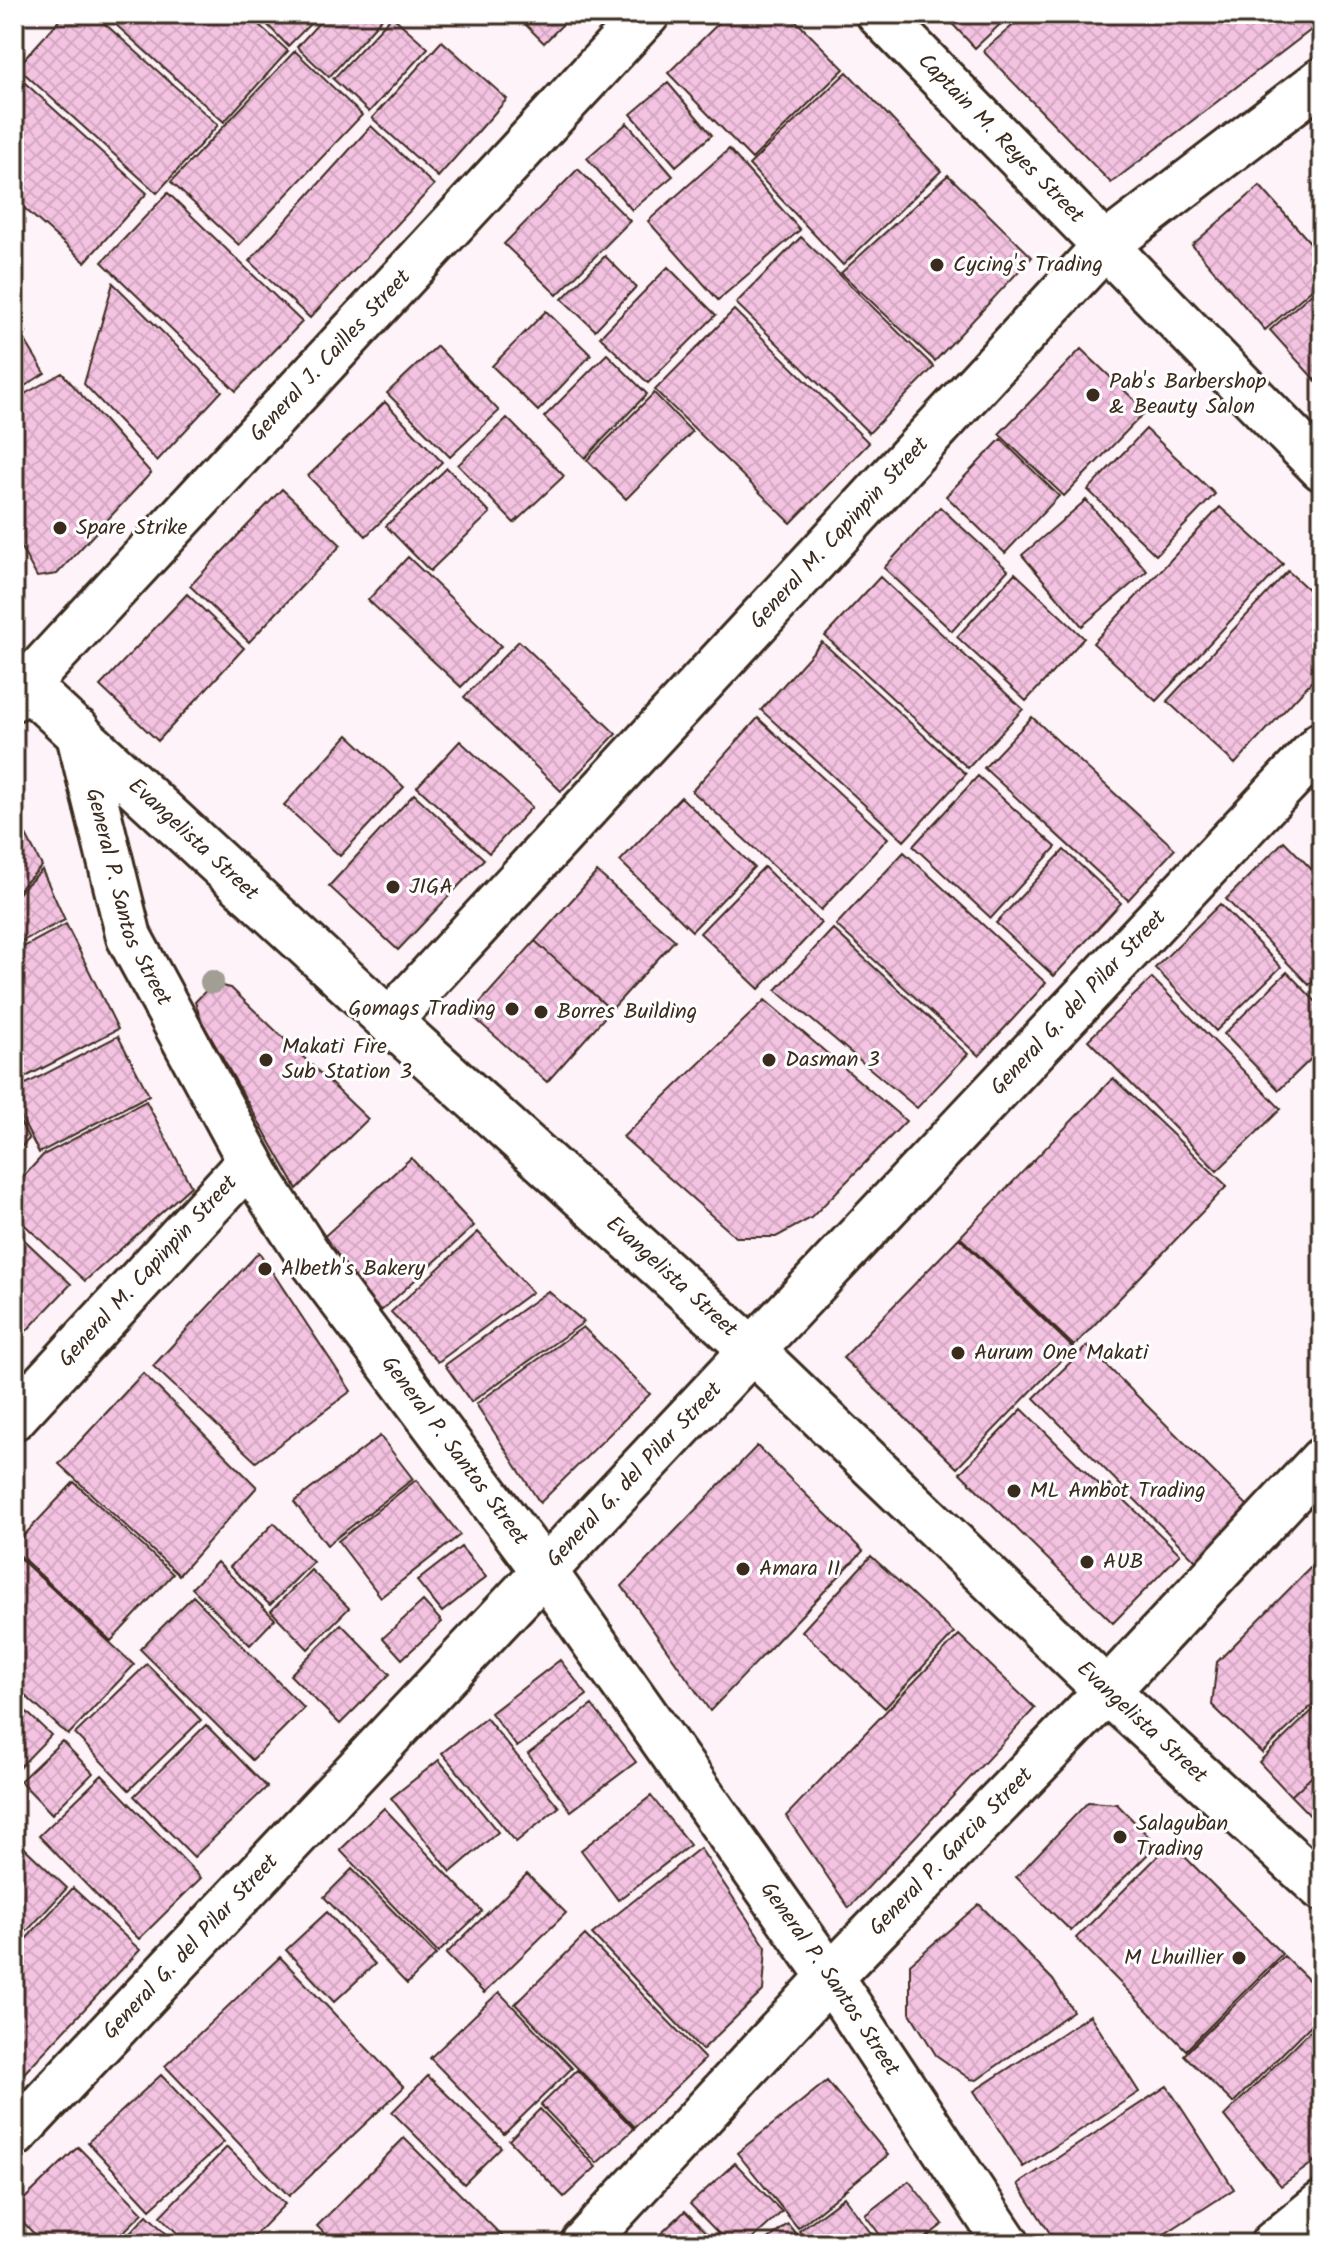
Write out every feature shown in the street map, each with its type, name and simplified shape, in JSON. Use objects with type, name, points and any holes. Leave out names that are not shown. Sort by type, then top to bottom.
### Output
[{"type":"street","name":"General J. Cailles Street","points":[[18,686],[647,14]]},
{"type":"street","name":"Captain M. Reyes Street","points":[[879,14],[1322,468]]},
{"type":"street","name":"General M. Capinpin Street","points":[[389,1021],[1105,246],[1322,80]]},
{"type":"street","name":"Evangelista Street","points":[[18,686],[78,731],[389,1021],[752,1350],[1107,1691],[1322,1888]]},
{"type":"street","name":"General P. Santos Street","points":[[78,731],[129,937],[250,1161],[311,1259],[544,1571],[830,1977],[1007,2244]]},
{"type":"street","name":"General G. del Pilar Street","points":[[14,2135],[1322,744]]},
{"type":"street","name":"General M. Capinpin Street","points":[[14,1417],[250,1161]]},
{"type":"street","name":"General P. Garcia Street","points":[[583,2244],[830,1977],[1107,1691],[1322,1460]]},
{"type":"street","points":[[1273,2244],[1322,2204]]},
{"type":"building","points":[[65,14],[94,14],[218,125],[157,193],[17,67]]},
{"type":"building","points":[[104,14],[247,14],[288,51],[224,122]]},
{"type":"building","points":[[257,14],[320,14],[288,46]]},
{"type":"building","points":[[327,14],[386,14],[329,77],[297,47]]},
{"type":"building","points":[[515,14],[573,14],[544,43]]},
{"type":"building","points":[[728,14],[789,14],[844,69],[752,159],[668,73]]},
{"type":"building","points":[[943,14],[1011,14],[975,48]]},
{"type":"building","points":[[1026,14],[1313,14],[1320,23],[1111,183],[983,51]]},
{"type":"building","points":[[392,16],[428,48],[369,112],[333,79]]},
{"type":"building","points":[[442,41],[507,99],[438,177],[372,118]]},
{"type":"building","points":[[295,51],[362,115],[239,245],[171,182]]},
{"type":"building","points":[[847,72],[941,171],[843,265],[749,165]]},
{"type":"building","points":[[14,73],[147,193],[85,262],[14,199]]},
{"type":"building","points":[[668,83],[712,135],[676,166],[631,114]]},
{"type":"building","points":[[627,123],[673,176],[632,210],[587,158]]},
{"type":"building","points":[[371,126],[434,185],[310,318],[249,261]]},
{"type":"building","points":[[729,149],[800,230],[718,300],[648,221]]},
{"type":"building","points":[[578,169],[630,221],[557,295],[504,244]]},
{"type":"building","name":"Cycing's Trading","points":[[948,175],[1032,257],[935,361],[841,273]]},
{"type":"building","points":[[1260,186],[1322,256],[1322,280],[1265,330],[1192,245]]},
{"type":"building","points":[[168,193],[302,322],[236,391],[102,262]]},
{"type":"building","points":[[801,237],[934,367],[869,433],[736,303]]},
{"type":"building","points":[[605,256],[636,287],[595,330],[562,299]]},
{"type":"building","points":[[668,267],[716,315],[648,383],[600,337]]},
{"type":"building","points":[[113,283],[222,391],[157,461],[84,384]]},
{"type":"building","points":[[1322,284],[1322,388],[1270,330]]},
{"type":"building","points":[[734,310],[869,443],[791,523],[655,390]]},
{"type":"building","points":[[546,311],[591,355],[538,411],[492,366]]},
{"type":"building","points":[[14,313],[26,332],[14,339]]},
{"type":"building","points":[[26,342],[45,373],[14,393],[14,349]]},
{"type":"building","points":[[437,346],[499,411],[450,457],[387,393]]},
{"type":"building","points":[[1081,349],[1146,411],[1064,496],[999,434]]},
{"type":"building","points":[[607,354],[647,394],[585,458],[544,417]]},
{"type":"building","points":[[62,373],[151,473],[57,574],[37,577],[14,535],[14,400]]},
{"type":"building","points":[[654,393],[692,432],[626,499],[587,460]]},
{"type":"building","points":[[385,402],[442,462],[366,536],[308,476]]},
{"type":"building","points":[[507,418],[564,476],[514,523],[458,465]]},
{"type":"building","points":[[1146,429],[1215,494],[1156,555],[1088,490]]},
{"type":"building","points":[[1001,439],[1059,496],[1005,553],[946,496]]},
{"type":"building","points":[[447,468],[490,513],[430,571],[386,526]]},
{"type":"building","points":[[282,489],[341,545],[249,642],[190,586]]},
{"type":"building","points":[[1086,500],[1147,571],[1082,626],[1022,555]]},
{"type":"building","points":[[940,507],[1008,570],[952,631],[884,568]]},
{"type":"building","points":[[1220,507],[1283,564],[1156,701],[1093,643]]},
{"type":"building","points":[[408,557],[501,646],[461,687],[368,600]]},
{"type":"building","points":[[1288,571],[1322,602],[1322,670],[1235,764],[1167,701]]},
{"type":"building","points":[[1015,573],[1084,638],[1026,701],[957,637]]},
{"type":"building","points":[[880,577],[1023,709],[968,768],[825,636]]},
{"type":"building","points":[[187,594],[244,648],[158,741],[100,686]]},
{"type":"building","points":[[519,641],[616,734],[561,791],[464,697]]},
{"type":"building","points":[[822,642],[966,774],[904,841],[761,710]]},
{"type":"building","points":[[1032,717],[1175,849],[1128,900],[984,768]]},
{"type":"building","points":[[758,718],[888,838],[821,910],[692,791]]},
{"type":"building","points":[[348,735],[404,787],[340,856],[284,805]]},
{"type":"building","points":[[460,741],[532,807],[489,853],[417,787]]},
{"type":"building","points":[[978,776],[1056,847],[991,918],[913,846]]},
{"type":"building","points":[[414,794],[484,859],[398,950],[329,886]]},
{"type":"building","points":[[681,797],[754,867],[692,931],[620,861]]},
{"type":"building","points":[[14,812],[42,866],[14,894]]},
{"type":"building","points":[[1284,841],[1322,880],[1322,972],[1309,985],[1226,899]]},
{"type":"building","points":[[1064,850],[1121,903],[1054,976],[996,923]]},
{"type":"building","points":[[904,852],[1046,983],[979,1056],[836,925]]},
{"type":"building","points":[[764,867],[821,923],[759,989],[700,933]]},
{"type":"building","points":[[42,870],[65,920],[14,945],[14,897]]},
{"type":"building","points":[[597,872],[675,940],[611,1010],[535,941]]},
{"type":"building","points":[[1220,904],[1281,967],[1216,1031],[1155,968]]},
{"type":"building","points":[[66,924],[118,1029],[14,1083],[14,952]]},
{"type":"building","points":[[833,929],[968,1054],[917,1108],[776,990]]},
{"type":"building","name":"Borres Building","points":[[535,941],[611,1010],[547,1082],[470,1014]]},
{"type":"building","points":[[1287,972],[1322,1008],[1322,1048],[1279,1090],[1224,1034]]},
{"type":"building","points":[[1152,978],[1281,1109],[1217,1171],[1088,1040]]},
{"type":"building","name":"Makati Fire Sub Station 3","points":[[212,984],[231,988],[368,1119],[297,1189],[202,1022],[195,1002]]},
{"type":"building","name":"Dasman 3","points":[[765,1000],[906,1121],[811,1218],[776,1237],[736,1237],[623,1137]]},
{"type":"building","points":[[118,1036],[149,1095],[39,1153],[14,1104],[14,1090]]},
{"type":"building","points":[[1113,1078],[1227,1186],[1074,1346],[960,1237]]},
{"type":"building","points":[[146,1101],[191,1186],[85,1281],[14,1215],[14,1187],[43,1155]]},
{"type":"building","points":[[14,1110],[29,1139],[14,1154]]},
{"type":"building","points":[[411,1158],[474,1226],[381,1311],[318,1242]]},
{"type":"building","points":[[14,1230],[71,1284],[14,1344]]},
{"type":"building","points":[[478,1232],[532,1292],[438,1362],[391,1312]]},
{"type":"building","name":"Aurum One Makati","points":[[959,1238],[1073,1348],[957,1468],[843,1358]]},
{"type":"building","points":[[259,1252],[351,1391],[256,1462],[153,1366]]},
{"type":"building","points":[[548,1291],[584,1322],[471,1402],[445,1365]]},
{"type":"building","points":[[583,1327],[650,1394],[540,1503],[476,1404]]},
{"type":"building","points":[[1087,1346],[1250,1508],[1197,1562],[1034,1398]]},
{"type":"building","points":[[143,1373],[257,1487],[179,1575],[59,1464]]},
{"type":"building","points":[[1022,1409],[1104,1490],[1109,1485],[1180,1554],[1113,1623],[960,1473]]},
{"type":"building","points":[[380,1436],[413,1479],[327,1545],[294,1502]]},
{"type":"building","name":"Amara II","points":[[757,1446],[863,1551],[710,1711],[622,1586]]},
{"type":"building","points":[[416,1480],[460,1535],[381,1597],[338,1541]]},
{"type":"building","points":[[74,1482],[173,1574],[111,1641],[14,1550],[14,1546]]},
{"type":"building","points":[[274,1523],[313,1562],[270,1605],[230,1567]]},
{"type":"building","points":[[461,1547],[486,1577],[442,1612],[417,1581]]},
{"type":"building","points":[[14,1553],[134,1665],[68,1735],[14,1685]]},
{"type":"building","points":[[871,1556],[954,1633],[885,1708],[802,1631]]},
{"type":"building","points":[[1322,1556],[1322,1696],[1262,1753],[1212,1705],[1217,1662]]},
{"type":"building","points":[[217,1562],[275,1619],[250,1645],[192,1588]]},
{"type":"building","points":[[311,1570],[349,1608],[308,1649],[271,1611]]},
{"type":"building","points":[[193,1596],[304,1708],[252,1760],[140,1649]]},
{"type":"building","points":[[423,1601],[442,1622],[402,1659],[383,1638]]},
{"type":"building","points":[[341,1624],[390,1674],[340,1724],[290,1675]]},
{"type":"building","points":[[959,1635],[1035,1708],[849,1908],[786,1816]]},
{"type":"building","points":[[560,1660],[587,1695],[517,1747],[491,1713]]},
{"type":"building","points":[[147,1664],[201,1720],[129,1790],[75,1734]]},
{"type":"building","points":[[14,1700],[51,1735],[14,1773]]},
{"type":"building","points":[[1322,1701],[1322,1767],[1291,1796],[1259,1762]]},
{"type":"building","points":[[592,1705],[636,1762],[571,1811],[528,1754]]},
{"type":"building","points":[[486,1718],[559,1807],[516,1842],[442,1753]]},
{"type":"building","points":[[206,1725],[267,1787],[194,1857],[134,1796]]},
{"type":"building","points":[[62,1741],[93,1773],[52,1814],[20,1781]]},
{"type":"building","points":[[439,1760],[498,1832],[451,1872],[391,1798]]},
{"type":"building","points":[[1322,1767],[1322,1828],[1291,1796]]},
{"type":"building","points":[[102,1775],[201,1878],[139,1939],[39,1836]]},
{"type":"building","points":[[651,1796],[690,1845],[618,1900],[581,1850]]},
{"type":"building","points":[[1088,1802],[1117,1804],[1157,1845],[1071,1931],[1016,1877]]},
{"type":"building","points":[[384,1808],[482,1911],[438,1953],[340,1850]]},
{"type":"building","points":[[14,1838],[67,1888],[14,1945]]},
{"type":"building","points":[[1171,1843],[1282,1954],[1186,2050],[1076,1938]]},
{"type":"building","points":[[700,1848],[766,1947],[763,1991],[702,2050],[592,1934]]},
{"type":"building","points":[[352,1869],[436,1955],[407,1984],[324,1897]]},
{"type":"building","points":[[527,1874],[566,1913],[484,1993],[446,1954]]},
{"type":"building","points":[[73,1888],[140,1950],[14,2084],[14,1952]]},
{"type":"building","points":[[979,1904],[1053,1980],[1073,2011],[977,2080],[970,2079],[936,2055],[910,2013],[910,1964]]},
{"type":"building","points":[[327,1912],[375,1964],[334,2002],[286,1950]]},
{"type":"building","points":[[585,1935],[705,2059],[635,2127],[515,2004]]},
{"type":"building","points":[[1284,1956],[1322,1993],[1322,2014],[1233,2103],[1184,2055]]},
{"type":"building","points":[[280,1957],[404,2087],[289,2196],[165,2066]]},
{"type":"building","points":[[499,1992],[572,2068],[504,2134],[430,2058]]},
{"type":"building","points":[[1090,2015],[1139,2092],[1023,2167],[974,2091]]},
{"type":"building","points":[[1322,2019],[1322,2156],[1281,2186],[1224,2116]]},
{"type":"building","points":[[577,2070],[634,2129],[597,2163],[541,2105]]},
{"type":"building","points":[[161,2075],[224,2142],[150,2209],[88,2142]]},
{"type":"building","points":[[428,2076],[501,2147],[464,2184],[392,2112]]},
{"type":"building","points":[[827,2081],[888,2155],[798,2228],[737,2153]]},
{"type":"building","points":[[1167,2086],[1234,2189],[1149,2244],[1057,2244],[1018,2184]]},
{"type":"building","points":[[540,2109],[596,2167],[564,2197],[509,2140]]},
{"type":"building","points":[[404,2138],[506,2240],[502,2244],[335,2244],[317,2226]]},
{"type":"building","points":[[78,2147],[143,2213],[111,2244],[44,2244],[14,2213],[14,2209]]},
{"type":"building","points":[[227,2147],[285,2204],[246,2244],[188,2244],[160,2216]]},
{"type":"building","points":[[735,2163],[782,2212],[747,2244],[729,2244],[690,2204]]},
{"type":"building","points":[[909,2181],[943,2224],[918,2244],[887,2244],[865,2215]]},
{"type":"building","points":[[844,2197],[879,2244],[809,2244],[799,2231]]},
{"type":"building","points":[[685,2211],[717,2244],[652,2242]]},
{"type":"building","points":[[147,2215],[177,2244],[120,2244]]},
{"type":"building","points":[[788,2224],[804,2244],[762,2244]]},
{"type":"place","name":"Cycing's Trading","points":[[937,265]]},
{"type":"place","name":"Pab's Barbershop & Beauty Salon","points":[[1093,395]]},
{"type":"place","name":"Spare Strike","points":[[60,528]]},
{"type":"place","name":"JIGA","points":[[393,887]]},
{"type":"place","name":"Gomags Trading","points":[[512,1009]]},
{"type":"place","name":"Borres Building","points":[[541,1012]]},
{"type":"place","name":"Makati Fire Sub Station 3","points":[[266,1060]]},
{"type":"place","name":"Dasman 3","points":[[769,1060]]},
{"type":"place","name":"Albeth's Bakery","points":[[265,1269]]},
{"type":"place","name":"Aurum One Makati","points":[[958,1353]]},
{"type":"place","name":"ML Ambot Trading","points":[[1014,1491]]},
{"type":"place","name":"AUB","points":[[1087,1562]]},
{"type":"place","name":"Amara II","points":[[743,1569]]},
{"type":"place","name":"Salaguban Trading","points":[[1120,1837]]},
{"type":"place","name":"M Lhuillier","points":[[1239,1958]]}]
